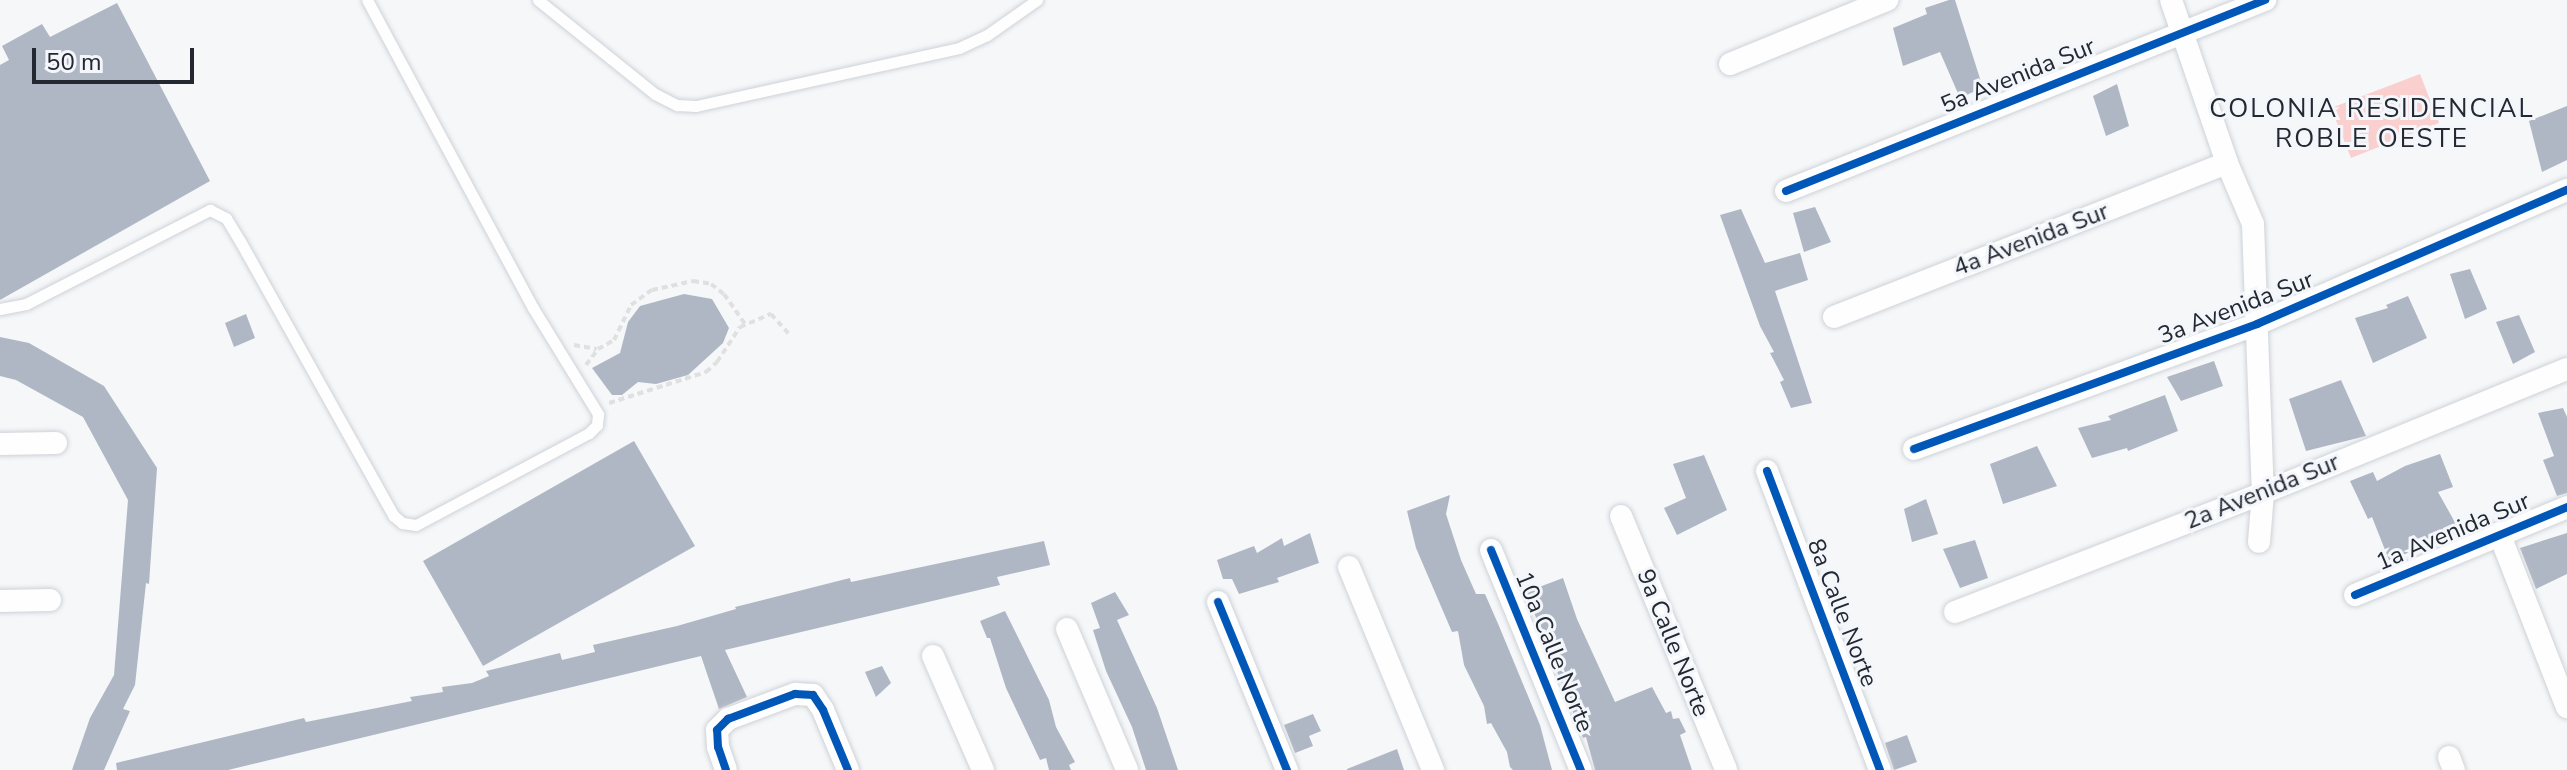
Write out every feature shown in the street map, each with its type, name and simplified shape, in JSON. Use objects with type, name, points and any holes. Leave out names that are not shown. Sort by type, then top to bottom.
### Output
[{"type":"street","points":[[1730,64],[1887,0]]},
{"type":"street","points":[[2171,0],[2227,163],[2253,224],[2263,493],[2259,542]]},
{"type":"street","name":"5a Avenida Sur","points":[[1786,191],[2265,0]]},
{"type":"street","name":"4a Avenida Sur","points":[[1834,317],[2227,163]]},
{"type":"street","name":"3a Avenida Sur","points":[[1914,449],[2257,324],[2567,190]]},
{"type":"street","name":"2a Avenida Sur","points":[[1955,612],[2263,493],[2567,369]]},
{"type":"street","points":[[0,444],[56,443]]},
{"type":"street","name":"8a Calle Norte","points":[[1767,471],[1880,770]]},
{"type":"street","name":"1a Avenida Sur","points":[[2355,595],[2567,507]]},
{"type":"street","name":"9a Calle Norte","points":[[1621,516],[1726,770]]},
{"type":"street","points":[[2499,533],[2567,707]]},
{"type":"street","name":"10a Calle Norte","points":[[1491,550],[1581,770]]},
{"type":"street","points":[[1349,567],[1433,770]]},
{"type":"street","points":[[0,601],[50,600]]},
{"type":"street","points":[[1218,602],[1287,770]]},
{"type":"street","points":[[1067,629],[1127,770]]},
{"type":"street","points":[[933,656],[983,770]]},
{"type":"street","points":[[726,770],[718,747],[717,730],[728,719],[795,694],[813,695],[818,702],[848,770]]},
{"type":"lane","points":[[0,309],[26,304],[210,210],[226,218],[394,516],[402,523],[416,525],[589,433],[597,425],[598,414],[533,308],[367,0]]},
{"type":"lane","points":[[538,0],[655,94],[677,105],[696,106],[959,48],[987,35],[1037,0]]},
{"type":"path","points":[[583,370],[598,349],[614,340],[631,305],[652,290],[693,281],[711,284],[724,294],[746,325]]},
{"type":"path","points":[[607,403],[706,372],[717,362],[740,327],[771,314],[790,335]]},
{"type":"path","points":[[568,344],[598,349]]},
{"type":"shaded area","points":[[2420,74],[2439,123],[2351,158],[2331,108]]},
{"type":"building","points":[[1955,0],[1983,88],[1960,98],[1940,52],[1903,66],[1893,28],[1927,14],[1925,8]]},
{"type":"building","points":[[117,3],[210,181],[0,300],[0,65],[9,60],[2,46],[42,24],[50,37]]},
{"type":"building","points":[[2117,84],[2129,126],[2106,136],[2093,96]]},
{"type":"building","points":[[2567,106],[2567,160],[2542,172],[2529,121]]},
{"type":"building","points":[[1815,207],[1831,242],[1804,252],[1793,213]]},
{"type":"building","points":[[1741,209],[1765,263],[1800,253],[1808,280],[1775,291],[1812,403],[1791,408],[1780,382],[1784,380],[1770,353],[1774,352],[1760,326],[1720,215]]},
{"type":"building","points":[[2470,269],[2487,309],[2465,319],[2450,274]]},
{"type":"building","points":[[684,294],[712,299],[729,328],[723,343],[688,375],[656,384],[638,382],[622,395],[612,395],[592,368],[620,353],[628,322],[640,306]]},
{"type":"building","points":[[2408,296],[2427,338],[2373,363],[2355,318],[2388,308],[2386,305]]},
{"type":"building","points":[[246,314],[255,338],[234,347],[225,323]]},
{"type":"building","points":[[2519,315],[2535,352],[2513,364],[2496,322]]},
{"type":"building","points":[[0,337],[29,343],[104,386],[157,468],[149,584],[146,583],[135,685],[123,709],[130,711],[104,770],[72,770],[90,718],[114,675],[128,500],[83,417],[16,380],[0,376]]},
{"type":"building","points":[[2214,361],[2223,386],[2181,401],[2167,377]]},
{"type":"building","points":[[2341,380],[2366,436],[2306,451],[2289,399]]},
{"type":"building","points":[[2165,395],[2178,431],[2128,451],[2127,448],[2092,458],[2078,428],[2111,420],[2108,416]]},
{"type":"building","points":[[2563,408],[2567,417],[2567,493],[2557,496],[2543,460],[2554,456],[2538,413]]},
{"type":"building","points":[[634,441],[695,546],[483,666],[423,561]]},
{"type":"building","points":[[2037,446],[2057,486],[2003,504],[1990,464]]},
{"type":"building","points":[[2440,454],[2453,487],[2438,492],[2461,533],[2389,560],[2372,517],[2368,519],[2350,481],[2373,472],[2377,481],[2405,466]]},
{"type":"building","points":[[1704,455],[1727,510],[1677,535],[1664,508],[1686,498],[1673,464]]},
{"type":"building","points":[[1450,495],[1446,514],[1461,560],[1476,594],[1485,594],[1499,626],[1540,725],[1552,770],[1513,770],[1510,767],[1507,752],[1491,723],[1487,724],[1484,706],[1464,665],[1458,631],[1452,632],[1416,548],[1407,511]]},
{"type":"building","points":[[1926,499],[1938,534],[1912,542],[1904,509]]},
{"type":"building","points":[[1310,533],[1319,563],[1277,578],[1279,582],[1239,594],[1232,579],[1223,579],[1217,560],[1254,546],[1257,553],[1282,538],[1284,546]]},
{"type":"building","points":[[2567,533],[2567,574],[2536,589],[2520,548]]},
{"type":"building","points":[[1975,540],[1988,578],[1960,588],[1943,549]]},
{"type":"building","points":[[1044,541],[1050,565],[997,577],[1000,585],[725,650],[747,697],[719,709],[701,656],[228,770],[117,770],[116,763],[304,718],[306,722],[412,701],[410,697],[443,692],[442,687],[472,683],[489,676],[486,671],[560,653],[562,660],[595,652],[593,645],[677,626],[735,607],[850,578],[851,582]]},
{"type":"building","points":[[1563,578],[1577,619],[1615,702],[1652,687],[1666,713],[1671,711],[1673,719],[1679,718],[1686,732],[1680,735],[1692,770],[1595,770],[1586,737],[1583,738],[1526,592]]},
{"type":"building","points":[[1115,592],[1129,615],[1117,620],[1157,708],[1178,770],[1146,770],[1132,727],[1106,671],[1093,630],[1100,628],[1091,603]]},
{"type":"building","points":[[1005,611],[1049,700],[1056,727],[1075,762],[1069,765],[1071,770],[1049,770],[1046,758],[1040,760],[1006,688],[990,638],[987,638],[980,621]]},
{"type":"building","points":[[882,666],[891,683],[876,697],[865,672]]},
{"type":"building","points":[[1313,714],[1321,731],[1309,736],[1313,746],[1295,753],[1284,725]]},
{"type":"building","points":[[1907,735],[1917,762],[1894,770],[1885,743]]},
{"type":"building","points":[[1397,749],[1404,770],[1347,770],[1347,769]]},
{"type":"cycle path","points":[[1786,191],[2265,0]]},
{"type":"cycle path","points":[[1914,449],[2257,324],[2567,190]]},
{"type":"cycle path","points":[[1767,471],[1880,770]]},
{"type":"cycle path","points":[[2355,595],[2567,507]]},
{"type":"cycle path","points":[[1491,550],[1581,770]]},
{"type":"cycle path","points":[[1218,602],[1287,770]]},
{"type":"cycle path","points":[[726,770],[718,747],[717,730],[728,719],[795,694],[813,695],[823,710],[848,770]]},
{"type":"district","name":"COLONIA RESIDENCIAL ROBLE OESTE","points":[[2372,124]]}]
